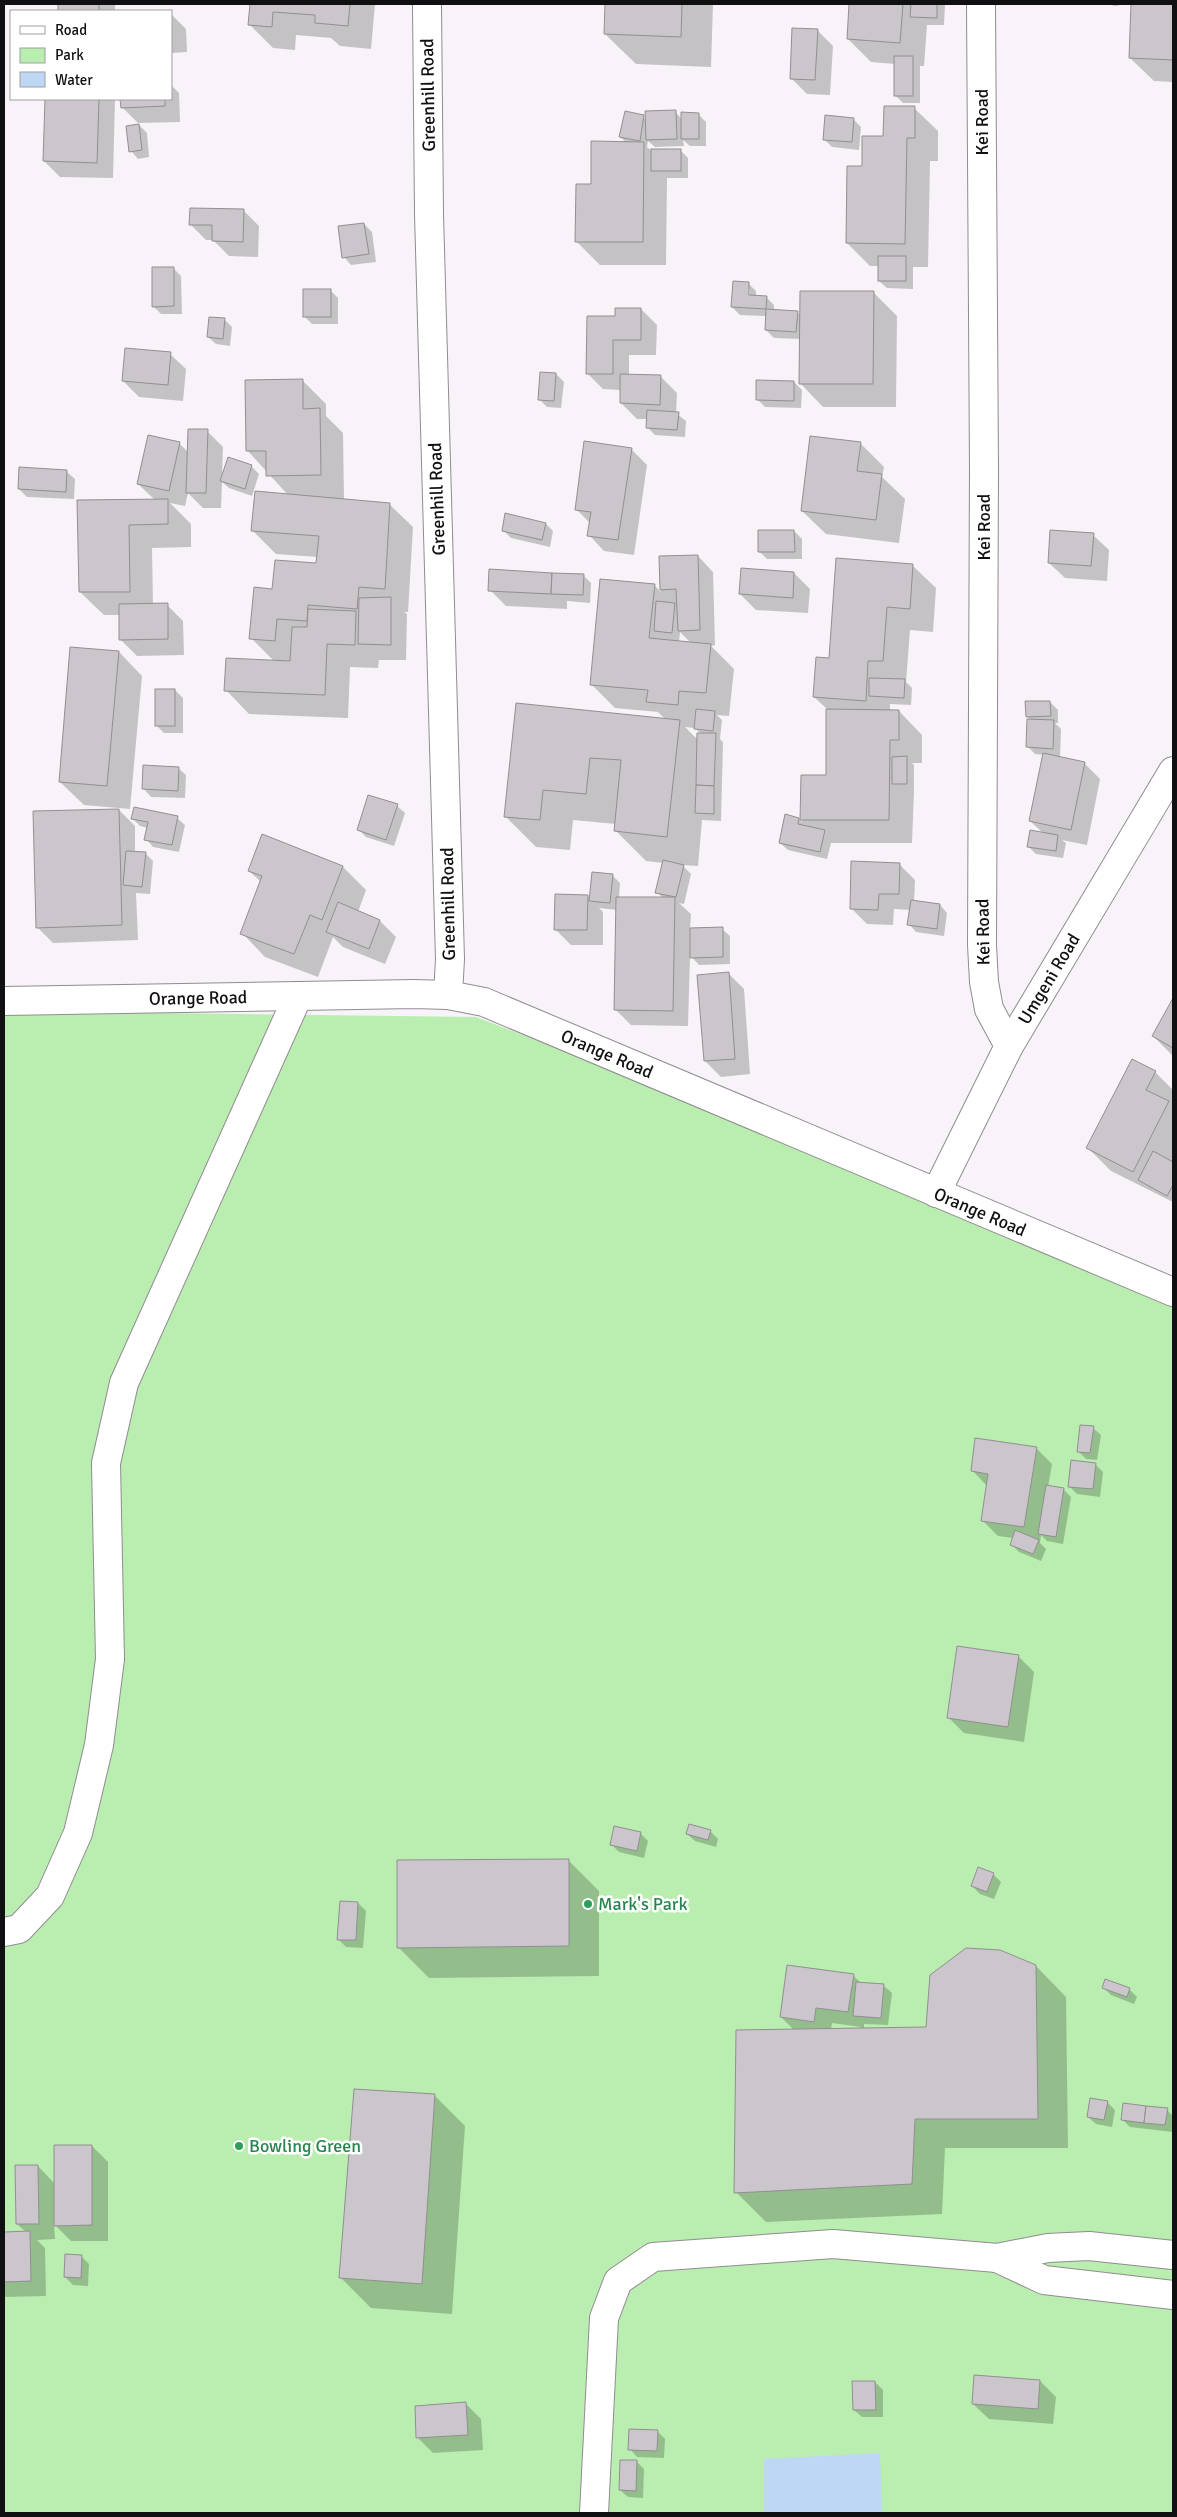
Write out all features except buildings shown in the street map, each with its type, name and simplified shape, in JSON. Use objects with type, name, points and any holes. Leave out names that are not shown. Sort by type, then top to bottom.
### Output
[{"type":"street","name":"Greenhill Road","points":[[427,4],[429,214],[450,959],[448,995]]},
{"type":"street","name":"Kei Road","points":[[981,4],[984,459],[982,945],[984,982],[990,1009],[1009,1046]]},
{"type":"street","name":"Umgeni Road","points":[[936,1193],[1009,1046],[1173,771]]},
{"type":"street","name":"Orange Road","points":[[4,1001],[448,995],[484,1002],[1173,1292]]},
{"type":"street","points":[[4,1932],[19,1929],[50,1896],[78,1833],[98,1745],[110,1659],[106,1463],[124,1383],[298,996]]},
{"type":"street","points":[[594,2513],[604,2318],[618,2281],[653,2257],[833,2244],[997,2258],[1048,2248],[1089,2246],[1173,2255]]},
{"type":"street","points":[[997,2258],[1044,2280],[1173,2295]]},
{"type":"green space","name":"Mark's Park","points":[[4,1011],[476,1017],[956,1199],[1173,1296],[1173,2513],[4,2513]]},
{"type":"water","points":[[880,2453],[882,2513],[764,2513],[764,2459]]},
{"type":"place","name":"Mark's Park","points":[[588,1904]]},
{"type":"place","name":"Bowling Green","points":[[239,2146]]}]
